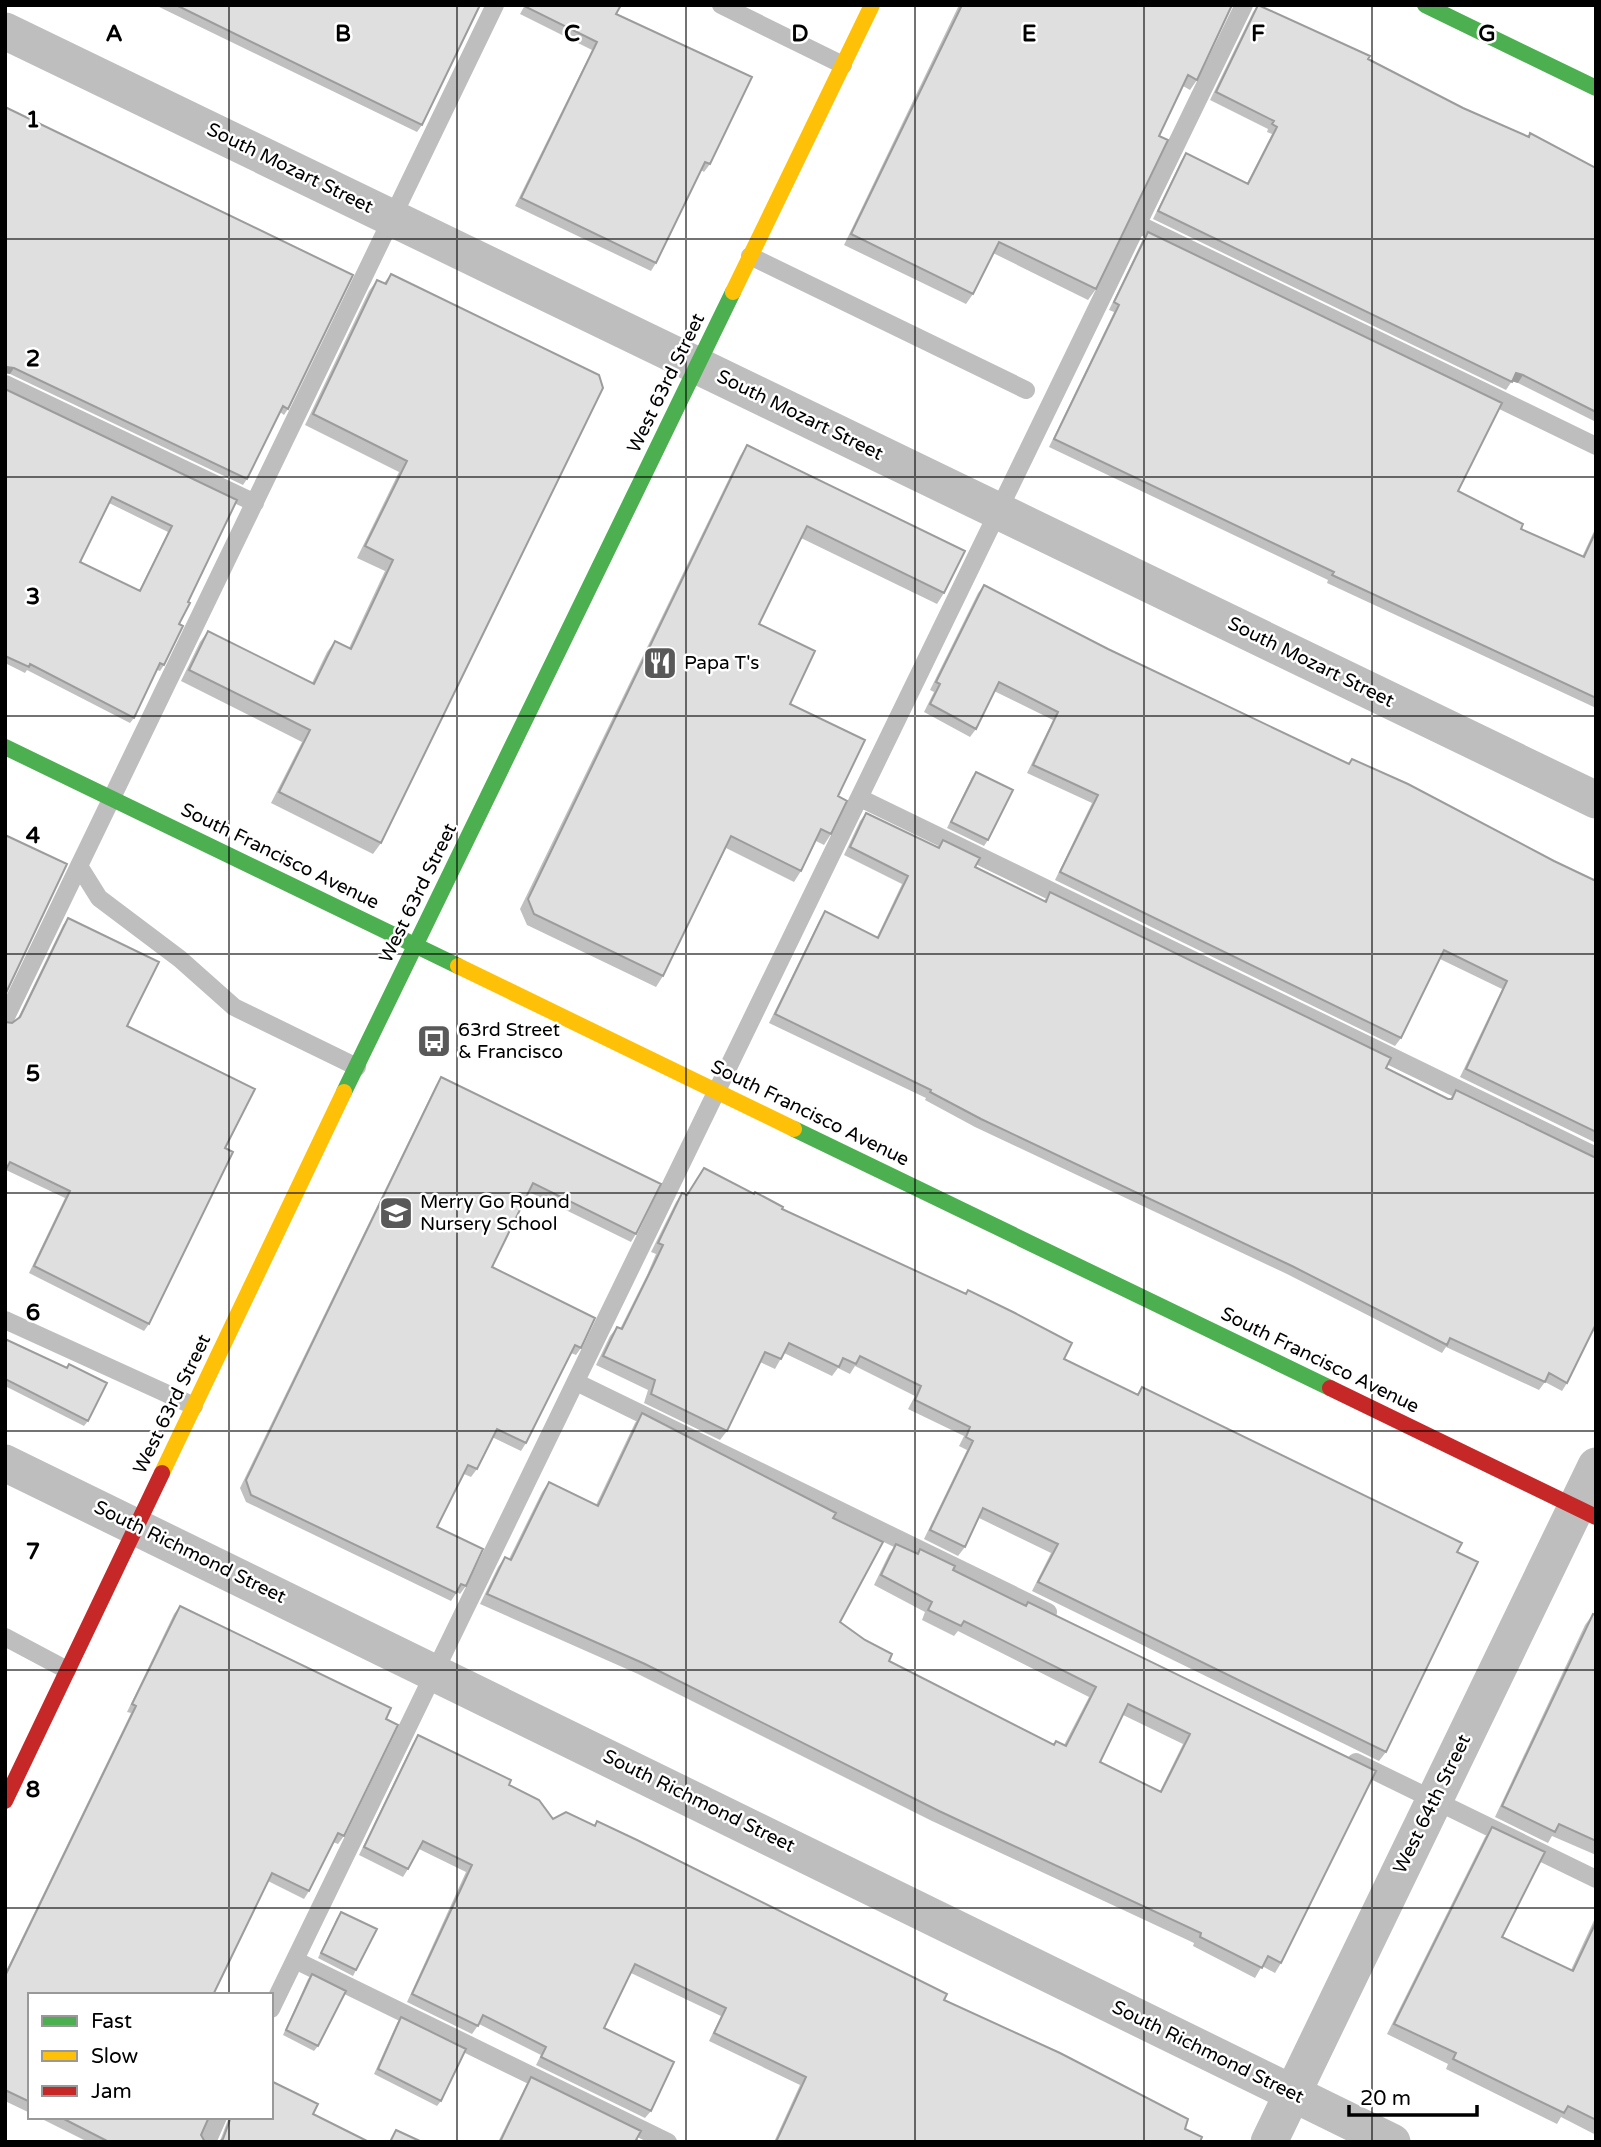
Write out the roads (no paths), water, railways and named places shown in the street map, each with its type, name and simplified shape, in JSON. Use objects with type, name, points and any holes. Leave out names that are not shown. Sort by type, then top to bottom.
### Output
[{"type":"main road","name":"West 63rd Street","points":[[5,1801],[415,945],[872,5]]},
{"type":"main road","points":[[1424,5],[1596,88]]},
{"type":"main road","name":"South Francisco Avenue","points":[[5,747],[1586,1512]]},
{"type":"street","name":"South Mozart Street","points":[[5,31],[1596,800]]},
{"type":"street","name":"West 64th Street","points":[[1269,2142],[1434,1800],[1586,1512],[1596,1466]]},
{"type":"street","name":"South Richmond Street","points":[[10,1470],[136,1526],[435,1671],[1392,2142]]},
{"type":"lane","points":[[5,1018],[495,5]]},
{"type":"lane","points":[[721,5],[843,65]]},
{"type":"lane","points":[[273,2005],[1244,5]]},
{"type":"lane","points":[[1138,223],[1596,446]]},
{"type":"lane","points":[[750,256],[1026,390]]},
{"type":"lane","points":[[5,384],[255,503]]},
{"type":"lane","points":[[860,797],[1596,1156]]},
{"type":"lane","points":[[79,866],[99,898],[180,959],[234,1007],[357,1067]]},
{"type":"lane","points":[[5,1320],[194,1406]]},
{"type":"lane","points":[[576,1382],[1065,1620]]},
{"type":"lane","points":[[5,1637],[67,1670]]},
{"type":"lane","points":[[1341,1755],[1596,1879]]},
{"type":"lane","points":[[295,1960],[668,2142]]},
{"type":"lane","points":[[206,2142],[217,2119]]},
{"type":"place","name":"Papa T's","points":[[660,663]]},
{"type":"place","name":"63rd Street & Francisco","points":[[434,1041]]},
{"type":"place","name":"Merry Go Round Nursery School","points":[[396,1213]]}]
